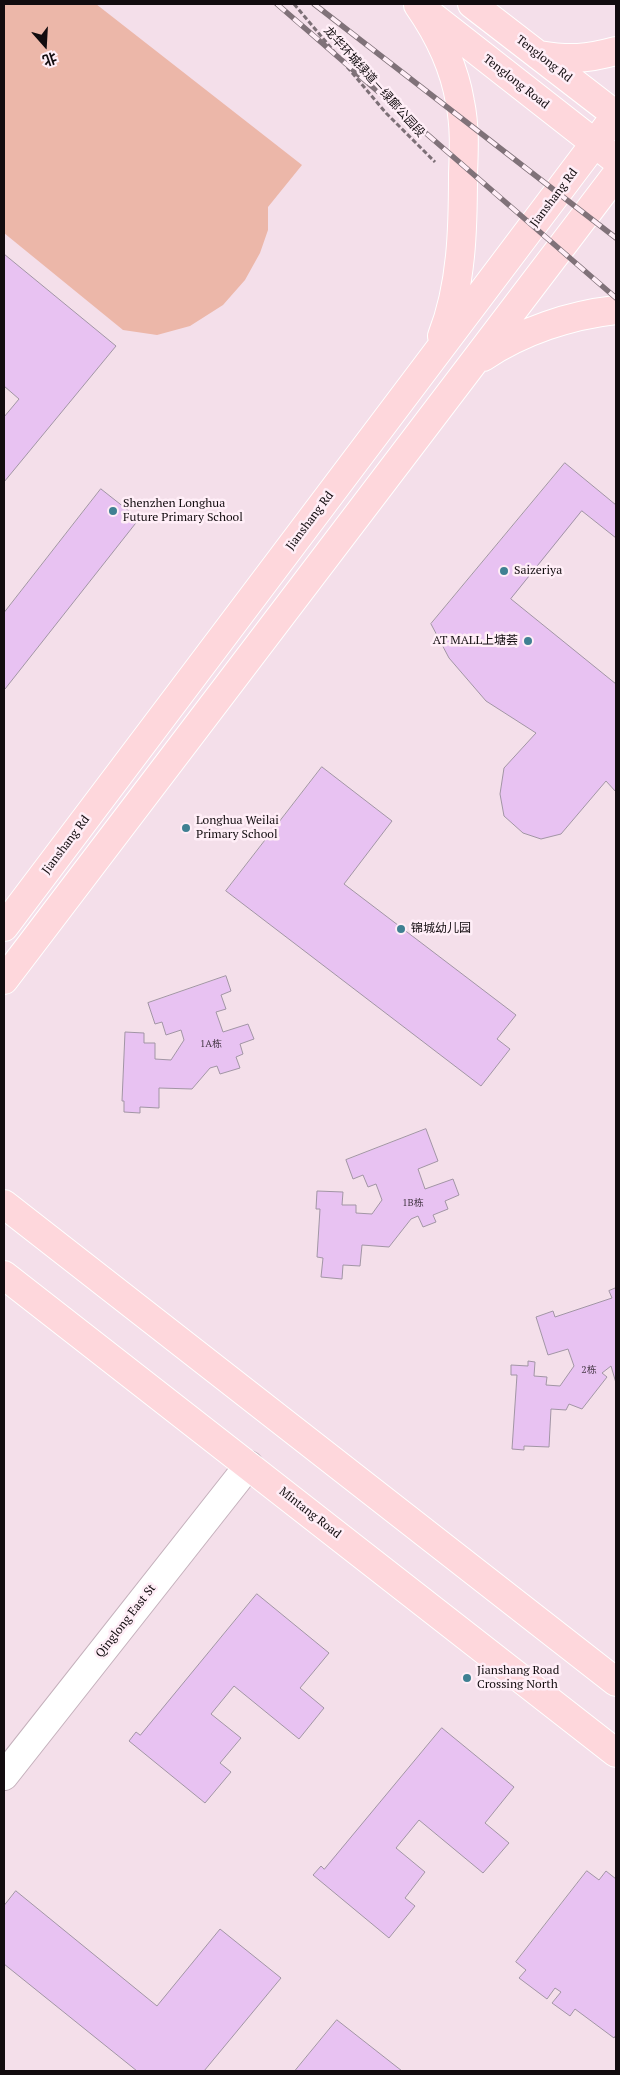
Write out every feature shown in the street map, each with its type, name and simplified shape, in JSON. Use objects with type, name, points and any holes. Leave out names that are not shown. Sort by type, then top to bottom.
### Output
[{"type":"main road","points":[[417,4],[432,25],[444,48],[460,101],[464,128],[463,220],[456,280],[446,326],[430,361]]},
{"type":"main road","name":"Tenglong Road","points":[[417,4],[616,160]]},
{"type":"main road","name":"Tenglong Rd","points":[[472,4],[616,115]]},
{"type":"main road","points":[[538,54],[566,60],[592,57],[616,51]]},
{"type":"main road","name":"Jianshang Rd","points":[[4,927],[616,115]]},
{"type":"main road","points":[[4,980],[616,175]]},
{"type":"main road","points":[[469,369],[494,350],[540,329],[583,315],[616,310]]},
{"type":"main road","points":[[4,1185],[18,1208],[35,1229]]},
{"type":"main road","points":[[4,1204],[616,1682]]},
{"type":"main road","name":"Mintang Road","points":[[4,1274],[616,1753]]},
{"type":"street","name":"Qinglong East St","points":[[4,1776],[249,1465]]},
{"type":"path","name":"龙华环城绿道－绿廊公园段","points":[[294,4],[386,113],[435,162]]},
{"type":"shaded area","points":[[4,4],[96,4],[302,165],[268,207],[268,230],[260,253],[245,280],[223,305],[190,326],[157,335],[123,330],[4,233]]},
{"type":"building","points":[[4,254],[116,346],[4,482],[4,417],[19,399],[4,386]]},
{"type":"building","name":"AT MALL上塘荟","points":[[565,463],[616,505],[616,792],[606,781],[561,834],[541,839],[523,833],[504,816],[500,794],[504,768],[536,733],[486,701],[449,658],[431,624]]},
{"type":"building","points":[[101,489],[139,519],[5,689],[4,613]]},
{"type":"building","points":[[582,511],[616,538],[616,684],[511,599]]},
{"type":"building","points":[[322,767],[392,821],[344,884],[516,1015],[497,1039],[510,1049],[481,1086],[226,891]]},
{"type":"building","points":[[226,976],[231,991],[221,995],[226,1009],[216,1012],[223,1032],[248,1024],[254,1039],[240,1044],[243,1054],[236,1057],[240,1068],[220,1074],[217,1066],[210,1068],[192,1089],[159,1088],[159,1108],[140,1107],[140,1113],[124,1112],[124,1101],[122,1101],[125,1032],[144,1033],[144,1043],[155,1043],[155,1059],[171,1060],[184,1040],[181,1030],[166,1035],[162,1022],[155,1024],[148,1003]]},
{"type":"building","points":[[426,1129],[438,1161],[418,1169],[425,1189],[453,1179],[459,1195],[445,1201],[448,1209],[433,1215],[436,1222],[423,1227],[418,1216],[411,1219],[389,1247],[362,1245],[360,1266],[343,1265],[342,1279],[321,1277],[323,1258],[317,1257],[320,1209],[316,1209],[317,1191],[343,1192],[342,1205],[356,1205],[356,1213],[372,1214],[382,1200],[376,1184],[368,1187],[363,1175],[353,1179],[346,1160]]},
{"type":"building","points":[[616,1288],[616,1383],[611,1366],[602,1373],[607,1377],[582,1409],[569,1404],[566,1410],[551,1409],[549,1447],[524,1446],[524,1450],[512,1449],[517,1375],[511,1375],[511,1365],[528,1366],[528,1361],[535,1362],[534,1376],[547,1377],[546,1385],[560,1386],[574,1366],[568,1349],[548,1355],[536,1317],[553,1311],[555,1317],[612,1298],[609,1291]]},
{"type":"building","points":[[257,1594],[329,1653],[300,1688],[324,1708],[299,1739],[234,1686],[211,1714],[241,1738],[220,1763],[231,1772],[205,1803],[129,1741],[136,1732],[140,1735]]},
{"type":"building","points":[[442,1728],[514,1787],[485,1823],[509,1843],[483,1873],[419,1820],[396,1848],[425,1872],[405,1898],[415,1906],[389,1938],[313,1875],[321,1866],[324,1869]]},
{"type":"building","points":[[587,1871],[599,1880],[606,1871],[616,1879],[616,2035],[614,2038],[575,2009],[570,2016],[552,2003],[561,1992],[555,1988],[547,1999],[519,1978],[526,1970],[516,1962]]},
{"type":"building","points":[[16,1891],[157,2006],[220,1929],[281,1978],[204,2071],[137,2071],[4,1964],[4,1906]]},
{"type":"building","points":[[337,2020],[402,2071],[295,2071]]},
{"type":"railway","points":[[277,4],[616,298]]},
{"type":"railway","points":[[314,4],[616,238]]},
{"type":"place","name":"Shenzhen Longhua Future Primary School","points":[[113,511]]},
{"type":"place","name":"Saizeriya","points":[[504,571]]},
{"type":"place","name":"AT MALL上塘荟","points":[[528,641]]},
{"type":"place","name":"Longhua Weilai Primary School","points":[[186,828]]},
{"type":"place","name":"锦城幼儿园","points":[[401,929]]},
{"type":"place","name":"Jianshang Road Crossing North","points":[[467,1678]]}]
